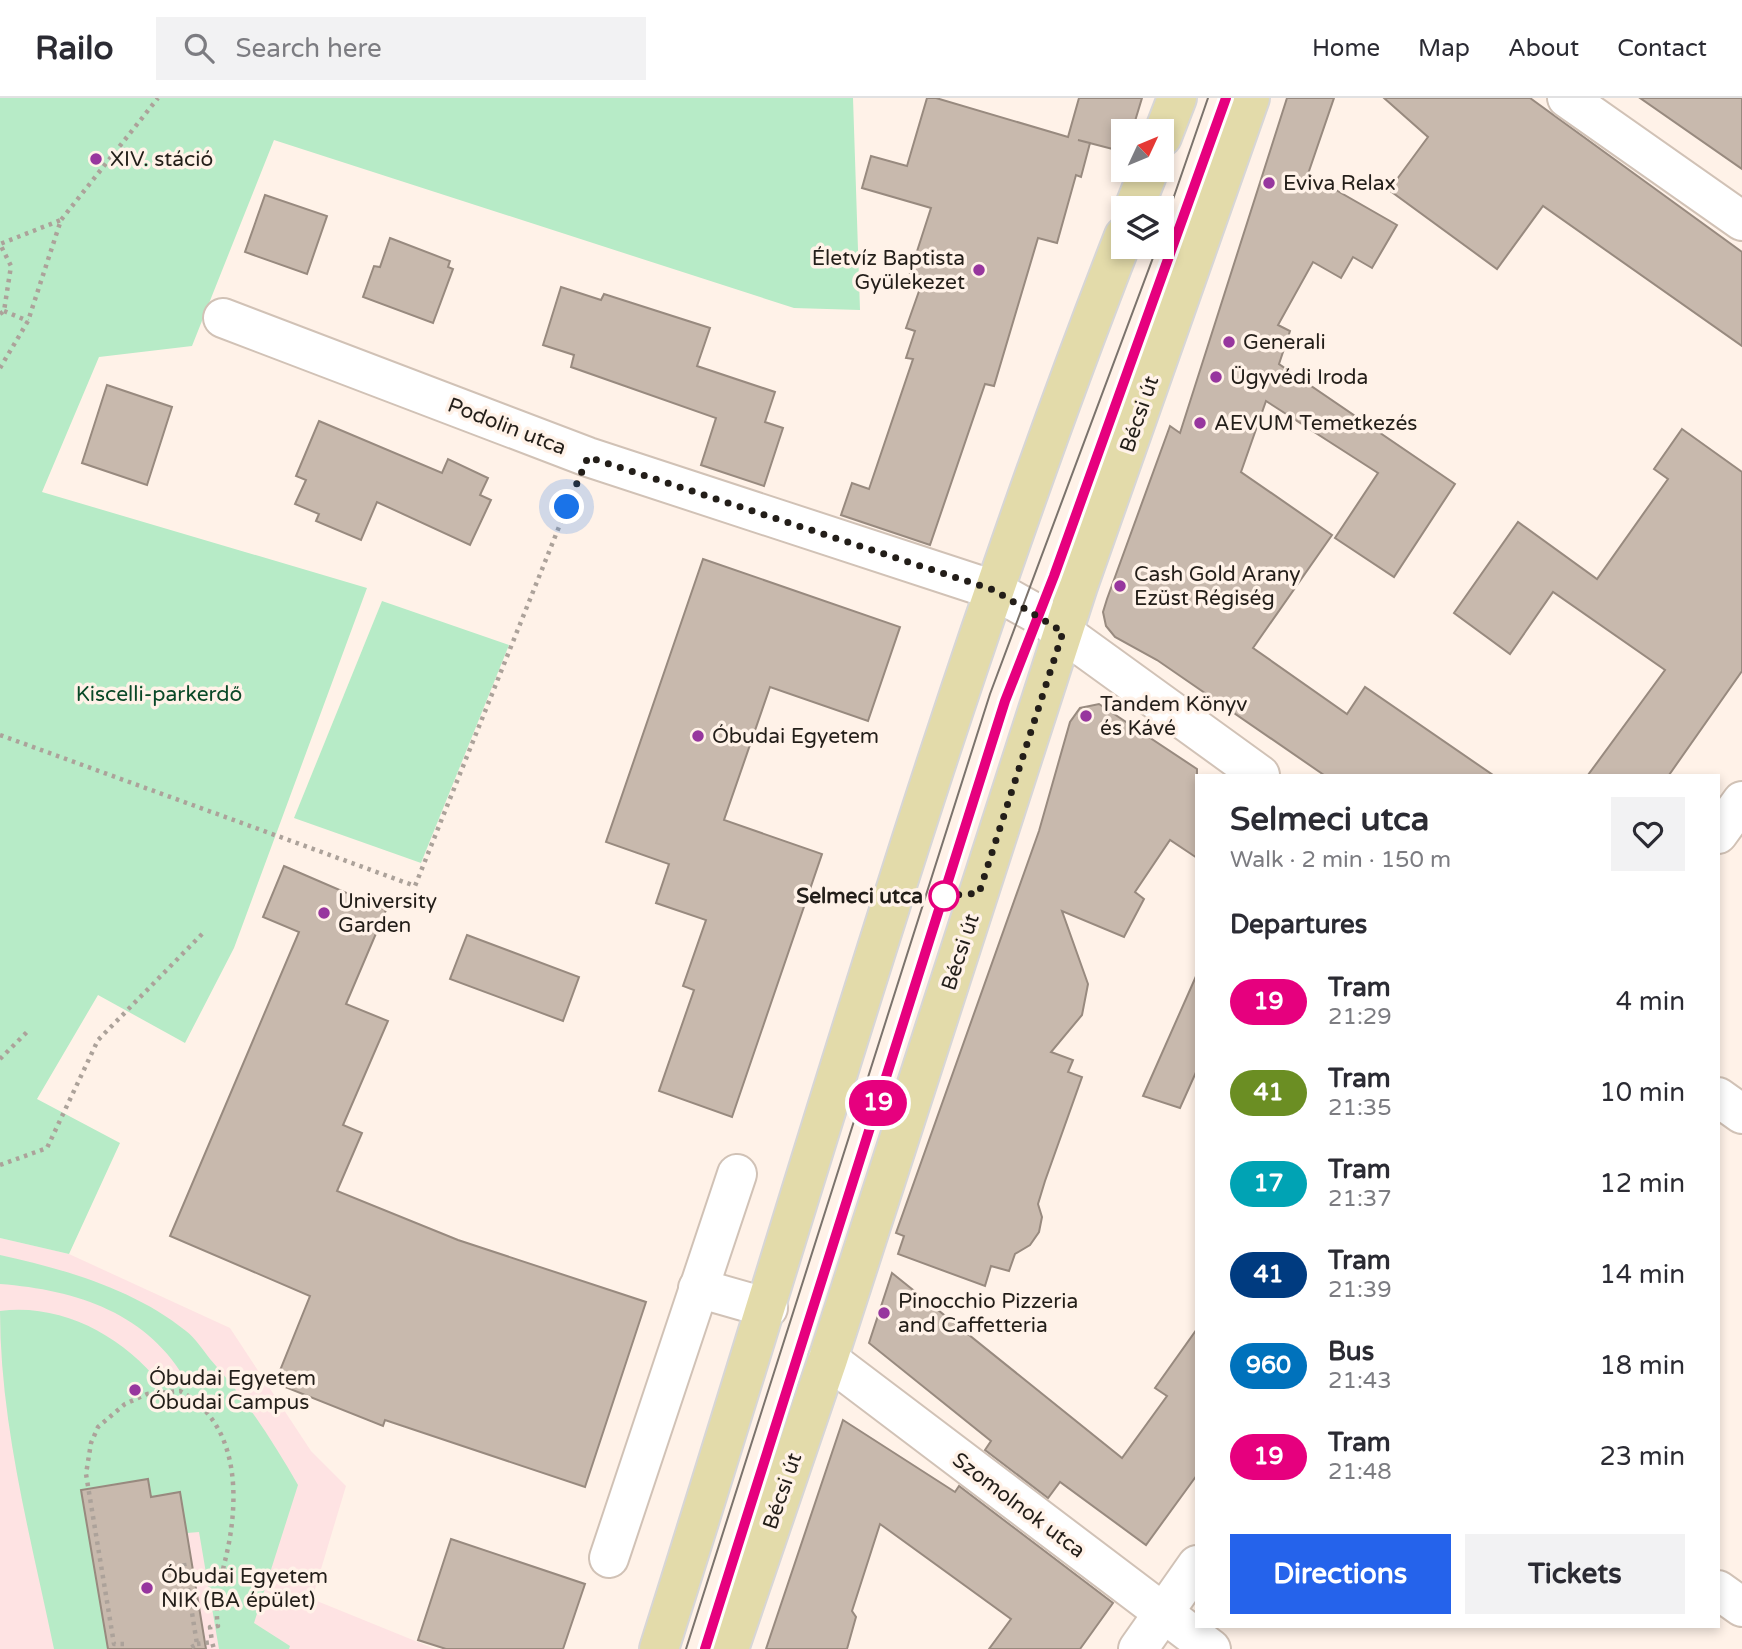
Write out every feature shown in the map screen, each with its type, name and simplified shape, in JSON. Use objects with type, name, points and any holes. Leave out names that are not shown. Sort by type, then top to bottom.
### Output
[{"type":"main road","points":[[1169,119],[1177,98]]},
{"type":"main road","name":"Bécsi út","points":[[729,1649],[828,1359],[1063,632],[1250,98]]},
{"type":"main road","points":[[659,1649],[768,1308],[851,1028],[994,590],[1116,259]]},
{"type":"street","points":[[1567,98],[1742,221]]},
{"type":"street","name":"Podolin utca","points":[[223,318],[588,457],[994,590],[1063,632]]},
{"type":"street","points":[[1063,632],[1259,774]]},
{"type":"street","points":[[1720,831],[1742,802]]},
{"type":"street","points":[[1720,1098],[1742,1114]]},
{"type":"street","points":[[609,1558],[737,1174]]},
{"type":"street","points":[[698,1288],[768,1308]]},
{"type":"street","name":"Szomolnok utca","points":[[828,1359],[1211,1649]]},
{"type":"street","points":[[1138,1649],[1195,1567]]},
{"type":"street","points":[[1720,1591],[1742,1607]]},
{"type":"path","points":[[0,368],[27,321],[61,220],[158,98]]},
{"type":"path","points":[[27,321],[2,313],[11,266],[0,244],[61,220]]},
{"type":"path","points":[[0,734],[415,886],[588,457]]},
{"type":"path","points":[[0,1165],[47,1148],[98,1040],[204,932]]},
{"type":"path","points":[[0,1059],[29,1030]]},
{"type":"path","points":[[124,1644],[114,1644],[86,1463],[98,1427],[109,1415],[148,1394],[180,1391],[206,1411],[221,1432],[231,1461],[235,1501],[218,1589],[218,1626],[210,1627],[214,1649]]},
{"type":"path","points":[[184,1563],[197,1644]]},
{"type":"path","points":[[188,1649],[197,1644],[212,1642]]},
{"type":"shaded area","name":"Óbudai Egyetem Óbudai Campus","points":[[0,1238],[69,1254],[230,1328],[311,1451],[346,1486],[312,1599],[435,1649],[0,1649]]},
{"type":"green space","name":"Kiscelli-parkerdő","points":[[0,98],[853,98],[860,310],[794,308],[274,140],[192,346],[99,357],[42,492],[367,588],[234,948],[185,1043],[98,995],[37,1099],[120,1143],[69,1254],[0,1238]]},
{"type":"green space","points":[[382,601],[509,645],[421,863],[294,818]]},
{"type":"green space","points":[[0,1255],[98,1282],[144,1303],[193,1337],[235,1389],[298,1485],[254,1623],[290,1646],[289,1649],[219,1649],[199,1532],[187,1533],[180,1492],[151,1497],[147,1479],[82,1490],[108,1649],[54,1649],[11,1439],[1,1354],[0,1311],[46,1312],[89,1326],[128,1351],[160,1383],[188,1384],[172,1360],[153,1339],[108,1310],[56,1292],[0,1284]]},
{"type":"building","points":[[927,98],[936,98],[1068,137],[1079,98],[1142,98],[1136,119],[1111,119],[1111,149],[1090,143],[1081,177],[1076,175],[1057,243],[1038,238],[994,386],[985,384],[930,545],[841,515],[852,483],[869,489],[913,359],[906,358],[915,331],[906,328],[924,277],[910,273],[931,208],[862,188],[871,156],[907,166]]},
{"type":"building","points":[[1287,98],[1334,98],[1308,174],[1397,225],[1372,268],[1353,257],[1341,278],[1313,262],[1278,325],[1290,331],[1279,364],[1455,484],[1394,577],[1335,538],[1378,473],[1266,401],[1241,472],[1332,535],[1253,648],[1347,714],[1365,687],[1492,774],[1323,774],[1157,660],[1115,637],[1106,626],[1103,612],[1107,599],[1170,426],[1180,433]]},
{"type":"building","points":[[1384,98],[1530,98],[1742,252],[1742,346],[1543,206],[1497,269],[1389,190],[1428,137]]},
{"type":"building","points":[[1640,98],[1742,98],[1742,169]]},
{"type":"building","points":[[265,195],[327,216],[307,274],[245,252]]},
{"type":"building","points":[[390,238],[450,261],[448,267],[453,269],[433,323],[363,297],[374,266],[380,267]]},
{"type":"building","points":[[561,287],[601,300],[604,294],[710,328],[697,366],[775,392],[765,422],[783,428],[764,486],[701,465],[716,418],[571,367],[574,355],[543,345]]},
{"type":"building","points":[[107,385],[172,407],[147,485],[82,463]]},
{"type":"building","points":[[319,421],[442,473],[448,459],[488,478],[480,495],[491,500],[470,545],[377,502],[361,540],[316,521],[319,514],[295,504],[306,480],[296,476]]},
{"type":"building","points":[[1682,429],[1742,472],[1742,671],[1670,774],[1589,774],[1665,670],[1553,592],[1510,654],[1454,613],[1518,522],[1597,579],[1668,479],[1654,469]]},
{"type":"building","name":"Óbudai Egyetem","points":[[703,559],[900,627],[868,721],[770,687],[724,820],[822,854],[732,1117],[659,1091],[694,990],[683,986],[706,920],[656,903],[669,864],[606,842]]},
{"type":"building","points":[[1099,704],[1197,769],[1195,857],[1170,840],[1135,892],[1144,899],[1124,937],[1062,911],[1088,984],[1082,1015],[1051,1052],[1073,1060],[1068,1072],[1082,1077],[1038,1204],[1042,1217],[1039,1232],[1030,1245],[1015,1254],[1009,1271],[991,1266],[985,1286],[898,1254],[904,1236],[896,1233],[1039,831],[1070,722],[1080,708]]},
{"type":"building","points":[[284,866],[386,910],[346,1004],[388,1021],[343,1125],[362,1133],[337,1191],[458,1240],[646,1302],[585,1487],[385,1420],[383,1426],[275,1383],[310,1296],[170,1236],[299,932],[263,917]]},
{"type":"building","name":"University Garden","points":[[467,935],[579,977],[563,1021],[450,979]]},
{"type":"building","points":[[1195,979],[1195,1074],[1180,1108],[1143,1096]]},
{"type":"building","points":[[892,1273],[1122,1458],[1167,1396],[1155,1388],[1195,1332],[1195,1478],[1146,1545],[1060,1482],[1048,1498],[985,1450],[991,1441],[869,1343]]},
{"type":"building","points":[[843,1420],[955,1492],[959,1486],[1113,1603],[1080,1649],[989,1649],[1011,1619],[880,1524],[852,1611],[856,1617],[847,1649],[766,1649]]},
{"type":"building","name":"Óbudai Egyetem NIK (BA épület)","points":[[148,1479],[151,1497],[180,1492],[206,1649],[108,1649],[81,1490]]},
{"type":"building","points":[[451,1539],[585,1584],[563,1649],[446,1649],[418,1640]]},
{"type":"tram line","points":[[1174,196],[1208,98]]},
{"type":"tram line","points":[[705,1649],[1005,701],[1054,577],[1226,98]]},
{"type":"tram line","name":"19","points":[[705,1649],[1005,701],[1040,615],[1226,98]]},
{"type":"tram line","points":[[686,1649],[990,694],[1153,259]]},
{"type":"place","name":"XIV. stáció","points":[[96,159]]},
{"type":"place","name":"Eviva Relax","points":[[1269,183]]},
{"type":"place","name":"Életvíz Baptista Gyülekezet","points":[[979,270]]},
{"type":"place","name":"Generali","points":[[1229,342]]},
{"type":"place","name":"Ügyvédi Iroda","points":[[1216,377]]},
{"type":"place","name":"AEVUM Temetkezés","points":[[1200,423]]},
{"type":"place","name":"Cash Gold Arany Ezüst Régiség","points":[[1120,586]]},
{"type":"place","name":"Tandem Könyv és Kávé","points":[[1086,716]]},
{"type":"place","name":"Óbudai Egyetem","points":[[698,736]]},
{"type":"place","name":"Selmeci utca","points":[[944,896]]},
{"type":"place","name":"University Garden","points":[[324,913]]},
{"type":"place","name":"Pinocchio Pizzeria and Caffetteria","points":[[884,1313]]},
{"type":"place","name":"Óbudai Egyetem Óbudai Campus","points":[[135,1390]]},
{"type":"place","name":"Óbudai Egyetem NIK (BA épület)","points":[[147,1588]]},
{"type":"route","points":[[567,507],[588,457],[994,590],[1040,615],[1063,632],[979,893],[944,896]]}]
